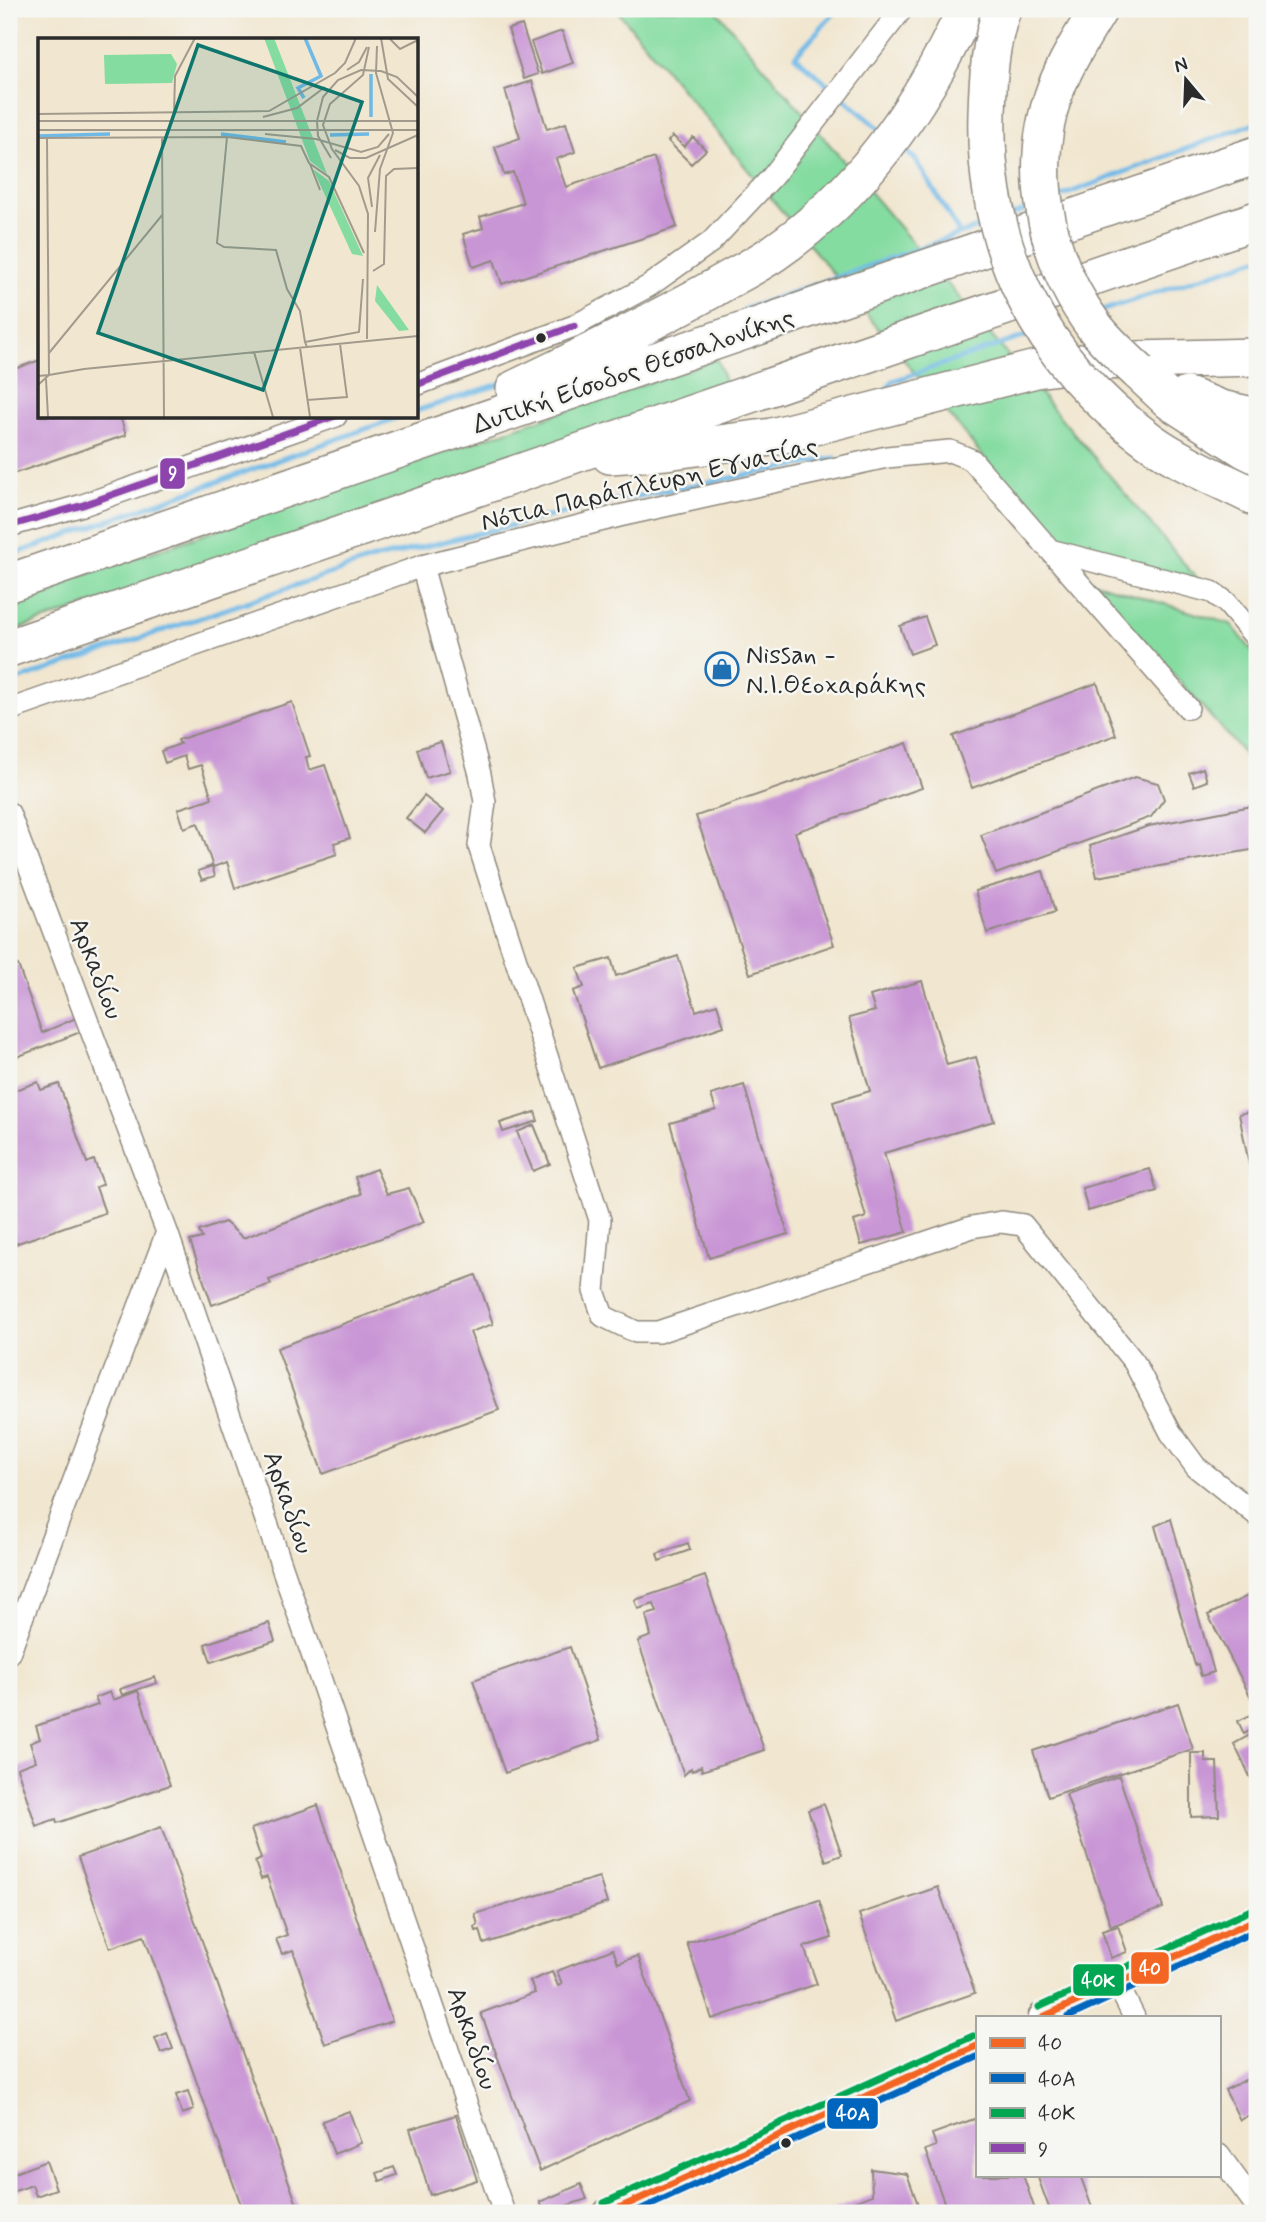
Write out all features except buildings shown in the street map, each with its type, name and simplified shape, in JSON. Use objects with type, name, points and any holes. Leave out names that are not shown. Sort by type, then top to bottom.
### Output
[{"type":"highway","points":[[359,464],[601,348],[773,254],[838,200],[894,136],[939,64],[965,9]]},
{"type":"highway","points":[[1002,9],[989,62],[986,150],[1001,242],[1016,282],[1049,340],[1098,398],[1150,441],[1257,498]]},
{"type":"highway","points":[[1099,9],[1074,48],[1055,90],[1044,144],[1045,209],[1055,252],[1074,295],[1095,327],[1139,372],[1170,401],[1257,457]]},
{"type":"highway","name":"Δυτική Είσοδος Θεσσαλονίκης","points":[[9,583],[1257,155]]},
{"type":"highway","points":[[9,648],[1257,220]]},
{"type":"highway","points":[[563,457],[666,451],[772,437],[1036,369],[1096,360],[1257,357]]},
{"type":"highway","points":[[1139,372],[1192,399],[1257,417]]},
{"type":"main road","points":[[1046,2016],[1257,1919]]},
{"type":"main road","points":[[608,2213],[976,2046]]},
{"type":"street","points":[[418,384],[574,326],[649,286],[711,242],[772,177],[902,9]]},
{"type":"street","points":[[9,526],[83,505],[330,418]]},
{"type":"street","name":"Νότια Παράπλευρη Εγνατίας","points":[[9,710],[422,566],[619,516],[887,457],[942,451],[958,452],[972,460],[1188,708]]},
{"type":"street","points":[[1050,550],[1212,592],[1223,599],[1257,639]]},
{"type":"street","points":[[422,566],[480,774],[485,802],[479,846],[600,1220],[594,1292],[604,1316],[636,1332],[659,1332],[972,1227],[1001,1222],[1023,1225],[1134,1362],[1171,1433],[1196,1467],[1257,1515]]},
{"type":"street","name":"Αρκαδίου","points":[[9,813],[167,1232],[504,2213]]},
{"type":"street","points":[[9,1653],[167,1232]]},
{"type":"street","points":[[1116,1983],[1134,2016]]},
{"type":"street","points":[[1220,2156],[1257,2207]]},
{"type":"green space","points":[[616,9],[715,9],[1198,580],[1075,550],[1045,532]]},
{"type":"green space","points":[[717,359],[728,390],[9,632],[9,601]]},
{"type":"green space","points":[[1092,582],[1231,624],[1257,657],[1257,769]]},
{"type":"waterway","points":[[834,90],[795,56],[838,9]]},
{"type":"waterway","points":[[841,96],[882,131]]},
{"type":"waterway","points":[[1056,198],[1257,122]]},
{"type":"waterway","points":[[900,146],[916,160],[960,234],[985,225]]},
{"type":"waterway","points":[[1010,216],[1031,208]]},
{"type":"waterway","points":[[745,309],[960,234]]},
{"type":"waterway","points":[[1101,311],[1257,259]]},
{"type":"waterway","points":[[884,393],[893,381],[1032,334]]},
{"type":"waterway","points":[[418,410],[503,383]]},
{"type":"waterway","points":[[9,556],[396,418]]},
{"type":"waterway","points":[[9,683],[373,559],[612,501],[835,458]]},
{"type":"transit line","name":"9","points":[[418,384],[574,326]]},
{"type":"transit line","name":"9","points":[[9,526],[83,505],[329,418]]},
{"type":"transit line","name":"40Κ","points":[[1039,2007],[1253,1909]]},
{"type":"transit line","name":"40","points":[[1045,2016],[1257,1919]]},
{"type":"transit line","name":"40Α","points":[[1070,2016],[1257,1930]]},
{"type":"transit line","name":"40Κ","points":[[604,2203],[973,2036]]},
{"type":"transit line","name":"40","points":[[608,2213],[976,2046]]},
{"type":"transit line","name":"40Α","points":[[633,2213],[976,2057]]},
{"type":"place","name":"Nissan - Ν.Ι.Θεοχαράκης","points":[[722,669]]}]
